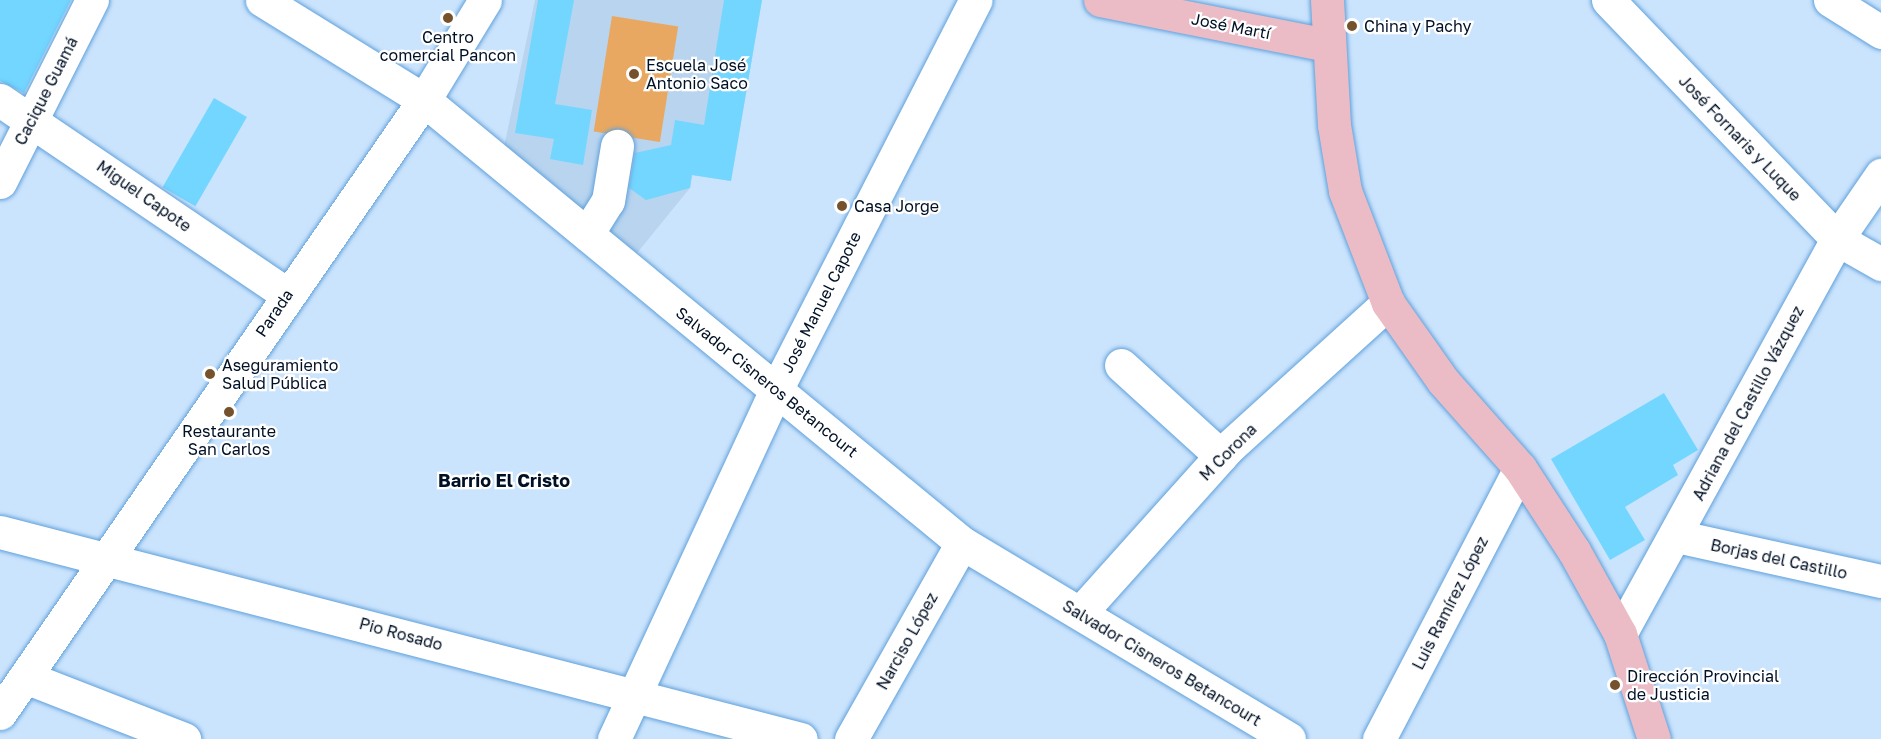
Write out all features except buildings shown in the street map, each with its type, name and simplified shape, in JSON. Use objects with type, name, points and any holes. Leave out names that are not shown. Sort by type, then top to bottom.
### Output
[{"type":"main road","name":"José Martí","points":[[1100,0],[1332,17]]},
{"type":"main road","points":[[1332,17],[1345,191],[1388,303],[1443,381],[1520,468],[1620,634],[1654,739]]},
{"type":"street","name":"Cacique Guamá","points":[[0,182],[92,0]]},
{"type":"street","name":"Salvador Cisneros Betancourt","points":[[262,0],[424,100],[962,543],[1289,739]]},
{"type":"street","name":"Parada","points":[[0,713],[109,558],[286,294],[424,100],[485,0]]},
{"type":"street","name":"José Manuel Capote","points":[[614,739],[776,390],[976,0]]},
{"type":"street","name":"José Fornaris y Luque","points":[[1608,0],[1837,239],[1881,264]]},
{"type":"street","points":[[1830,0],[1881,32]]},
{"type":"street","name":"Miguel Capote","points":[[0,99],[33,119],[286,294]]},
{"type":"street","points":[[587,234],[608,201],[617,146]]},
{"type":"street","name":"Adriana del Castillo Vázquez","points":[[1620,634],[1676,536],[1837,239],[1881,175]]},
{"type":"street","name":"M Corona","points":[[1080,613],[1221,456],[1388,303]]},
{"type":"street","points":[[1121,365],[1221,456]]},
{"type":"street","name":"Luis Ramírez López","points":[[1379,739],[1520,468]]},
{"type":"street","name":"Pio Rosado","points":[[0,532],[109,558],[801,739]]},
{"type":"street","name":"Borjas del Castillo","points":[[1676,536],[1881,581]]},
{"type":"street","name":"Narciso López","points":[[851,739],[962,543]]},
{"type":"street","points":[[25,677],[183,739]]},
{"type":"shaded area","name":"Escuela José Antonio Saco","points":[[535,0],[762,0],[731,181],[692,175],[690,188],[637,253],[504,147]]},
{"type":"shaded area","points":[[612,16],[678,26],[660,142],[594,132]]},
{"type":"place","name":"Centro comercial Pancon","points":[[448,18]]},
{"type":"place","name":"China y Pachy","points":[[1352,26]]},
{"type":"place","name":"Escuela José Antonio Saco","points":[[634,74]]},
{"type":"place","name":"Casa Jorge","points":[[842,206]]},
{"type":"place","name":"Aseguramiento Salud Pública","points":[[210,374]]},
{"type":"place","name":"Restaurante San Carlos","points":[[229,412]]},
{"type":"place","name":"Dirección Provincial de Justicia","points":[[1615,685]]},
{"type":"district","name":"Barrio El Cristo","points":[[504,480]]}]
